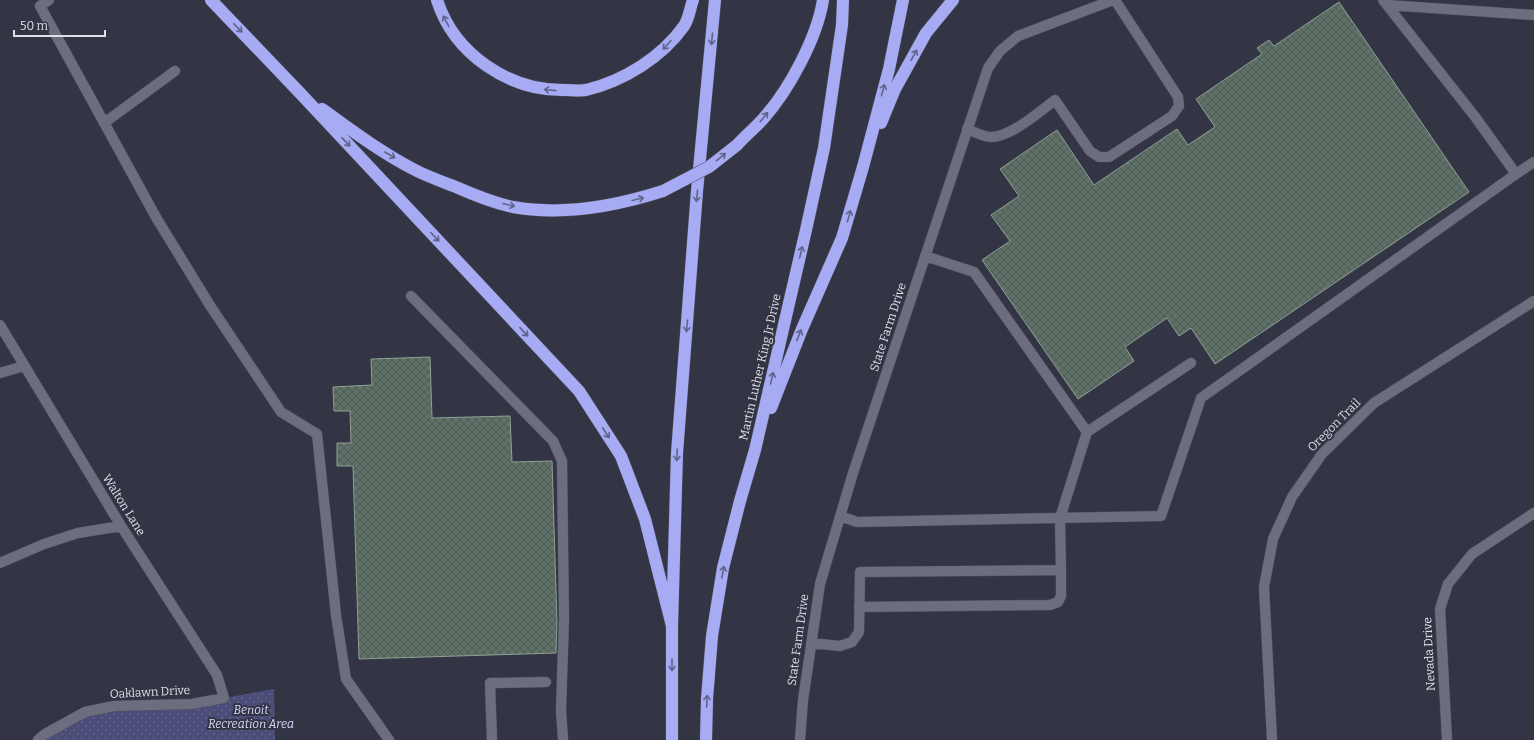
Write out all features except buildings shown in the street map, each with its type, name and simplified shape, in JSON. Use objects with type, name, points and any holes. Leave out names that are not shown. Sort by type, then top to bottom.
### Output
[{"type":"highway","points":[[211,0],[579,391],[623,463],[645,519],[672,626]]},
{"type":"highway","points":[[437,0],[452,32],[468,52],[487,67],[517,82],[549,90],[585,90],[624,77],[656,56],[685,25],[693,0]]},
{"type":"highway","points":[[672,739],[672,626],[676,453],[715,0]]},
{"type":"highway","points":[[300,93],[371,144],[417,171],[474,195],[513,207],[546,210],[589,208],[618,204],[663,191],[709,167],[737,145],[763,119],[790,82],[807,49],[821,12],[823,0]]},
{"type":"highway","name":"Martin Luther King Jr Drive","points":[[706,740],[707,699],[713,628],[723,568],[755,450],[824,148],[842,25],[843,0]]},
{"type":"highway","points":[[755,450],[802,329],[842,238],[863,167],[889,69],[903,0]]},
{"type":"highway","points":[[863,167],[895,89],[910,61],[926,33],[953,0]]},
{"type":"street","points":[[49,0],[40,6],[157,220],[206,300],[282,412],[317,434],[336,615],[346,679],[388,740]]},
{"type":"street","points":[[967,130],[989,137],[1001,136],[1055,100],[1090,151],[1099,157],[1109,157],[1172,116],[1179,106],[1178,97],[1114,0]]},
{"type":"street","name":"State Farm Drive","points":[[800,740],[803,700],[820,584],[840,516],[988,68],[1000,51],[1018,36],[1114,0]]},
{"type":"street","points":[[1385,2],[1534,15]]},
{"type":"street","points":[[1385,2],[1476,118],[1516,174]]},
{"type":"street","points":[[104,123],[175,71]]},
{"type":"street","points":[[840,516],[857,522],[1161,516],[1200,398],[1534,162]]},
{"type":"street","points":[[925,256],[974,272],[1087,432]]},
{"type":"street","points":[[411,296],[553,441],[562,461],[564,619],[562,710],[563,740]]},
{"type":"street","name":"Oregon Trail","points":[[1272,740],[1264,587],[1273,539],[1292,497],[1322,454],[1374,403],[1534,301]]},
{"type":"street","name":"Walton Lane","points":[[0,325],[121,526],[217,675],[224,698]]},
{"type":"street","points":[[859,608],[1050,606],[1058,602],[1061,596],[1060,518],[1087,432],[1191,363]]},
{"type":"street","points":[[0,373],[24,366]]},
{"type":"street","name":"Nevada Drive","points":[[1447,740],[1440,610],[1448,584],[1472,554],[1534,513]]},
{"type":"street","points":[[0,563],[44,544],[78,533],[121,526]]},
{"type":"street","points":[[811,643],[840,646],[852,642],[859,632],[860,572],[1061,570]]},
{"type":"street","points":[[492,740],[490,683],[546,682]]},
{"type":"street","name":"Oaklawn Drive","points":[[38,740],[85,712],[114,706],[192,704],[224,698]]},
{"type":"green space","name":"Benoit Recreation Area","points":[[274,689],[275,740],[38,740],[85,712],[224,698]]}]
